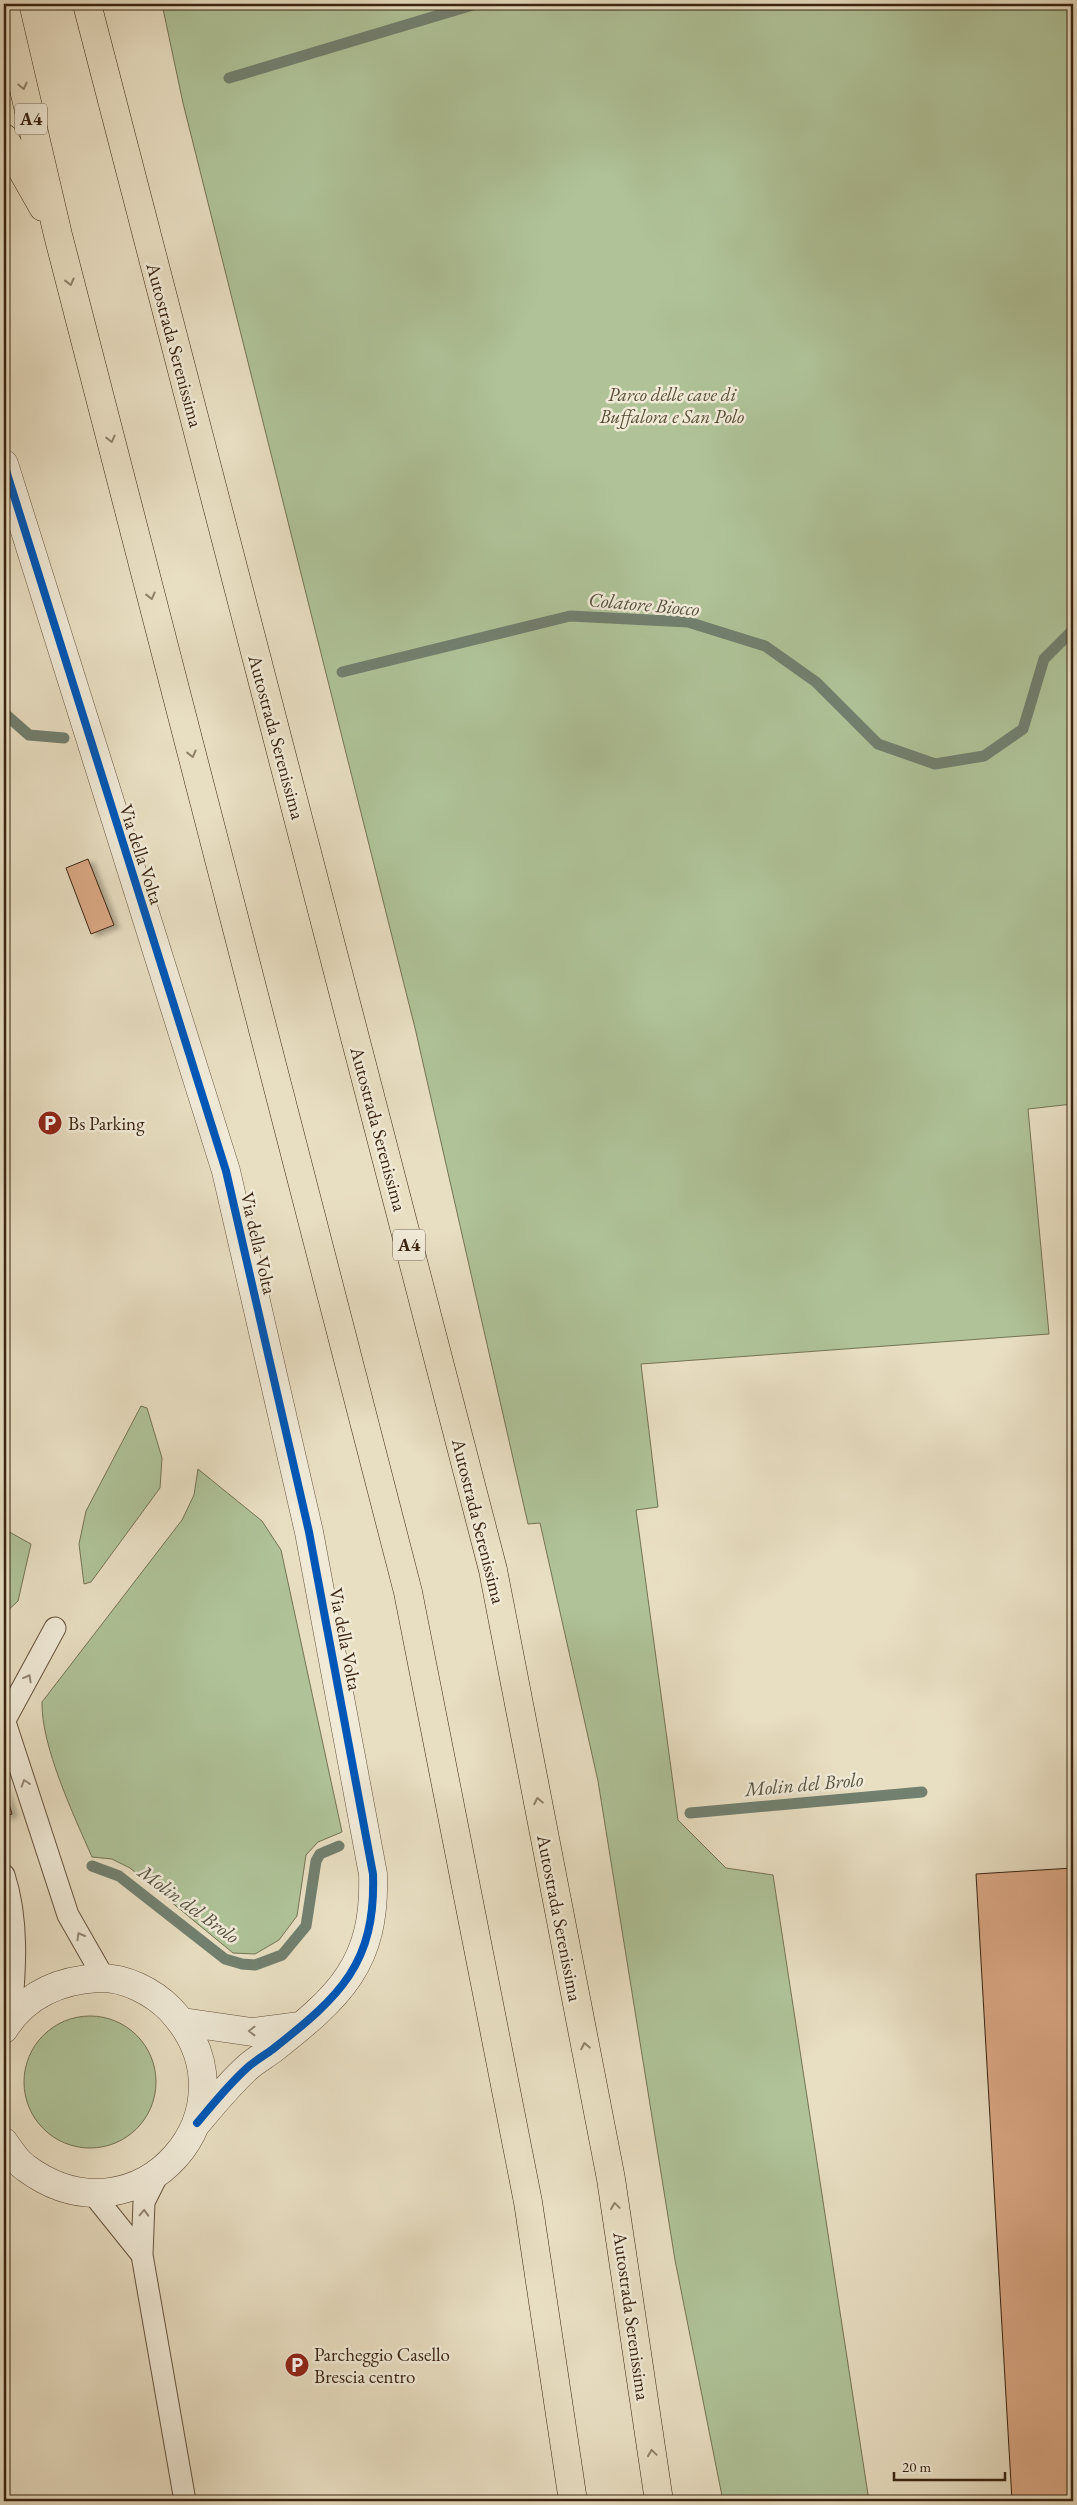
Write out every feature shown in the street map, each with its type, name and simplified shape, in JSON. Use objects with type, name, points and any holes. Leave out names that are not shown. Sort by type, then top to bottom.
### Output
[{"type":"highway","name":"A4","points":[[4,4],[58,234],[408,1592],[528,2202],[573,2501]]},
{"type":"highway","name":"Autostrada Serenissima","points":[[87,4],[493,1570],[611,2179],[659,2501]]},
{"type":"highway","points":[[4,138],[58,234]]},
{"type":"street","name":"Via della Volta","points":[[4,464],[226,1171],[311,1542],[373,1874],[374,1902],[370,1930],[361,1957],[345,1984],[325,2007],[249,2066],[226,2088],[197,2123]]},
{"type":"street","points":[[4,2142],[24,2168],[56,2187],[93,2194],[127,2189],[158,2174],[181,2152],[197,2123],[203,2088],[199,2054],[183,2022],[161,2000],[141,1989],[104,1978],[78,1979],[54,1986],[30,1999],[8,2023]]},
{"type":"street","points":[[183,2022],[252,2032],[300,2026]]},
{"type":"lane","points":[[55,1628],[4,1720],[68,1915],[104,1978]]},
{"type":"lane","points":[[4,1875],[14,1928],[15,1970],[8,2023]]},
{"type":"lane","points":[[158,2174],[144,2202],[142,2255],[185,2501]]},
{"type":"lane","points":[[93,2194],[142,2255]]},
{"type":"green space","name":"Parco delle cave di Buffalora e San Polo","points":[[162,4],[1073,4],[1073,1104],[1028,1109],[1049,1334],[641,1364],[658,1507],[636,1510],[678,1820],[726,1868],[773,1875],[869,2501],[723,2501],[675,2260],[598,1781],[540,1523],[528,1524],[415,1028],[183,103]]},
{"type":"green space","points":[[141,1406],[147,1408],[162,1458],[160,1488],[91,1582],[84,1584],[79,1544],[86,1511]]},
{"type":"green space","points":[[198,1469],[262,1521],[281,1550],[342,1832],[318,1842],[306,1855],[297,1916],[279,1940],[255,1954],[233,1953],[130,1868],[112,1859],[92,1857],[60,1781],[43,1720],[42,1702],[182,1520],[194,1495]]},
{"type":"green space","points":[[4,1529],[31,1544],[18,1601],[4,1614]]},
{"type":"green space","points":[[90,2016],[115,2021],[136,2036],[151,2057],[156,2082],[151,2107],[136,2128],[115,2143],[90,2148],[65,2143],[44,2128],[29,2107],[24,2082],[29,2057],[44,2036],[65,2021]]},
{"type":"building","points":[[88,859],[114,925],[91,934],[66,868]]},
{"type":"building","points":[[4,1787],[12,1814],[4,1817]]},
{"type":"building","points":[[1073,1868],[1073,2501],[1012,2501],[976,1874]]},
{"type":"waterway","points":[[229,78],[476,4]]},
{"type":"waterway","name":"Colatore Biocco","points":[[342,672],[570,616],[688,622],[765,646],[816,682],[878,744],[935,764],[984,756],[1023,729],[1044,659],[1073,630]]},
{"type":"waterway","name":"Colatore Biocco","points":[[4,713],[29,735],[64,738]]},
{"type":"waterway","name":"Molin del Brolo","points":[[690,1813],[922,1792]]},
{"type":"waterway","name":"Molin del Brolo","points":[[92,1866],[119,1876],[225,1959],[242,1964],[255,1965],[282,1955],[306,1926],[316,1861],[320,1854],[339,1846]]},
{"type":"cycle path","points":[[4,464],[226,1171],[309,1532],[373,1874],[372,1905],[368,1932],[360,1955],[349,1975],[335,1994],[317,2012],[273,2049],[251,2064],[221,2094],[197,2123]]},
{"type":"place","name":"Bs Parking","points":[[50,1123]]},
{"type":"place","name":"Parcheggio Casello Brescia centro","points":[[297,2365]]}]
